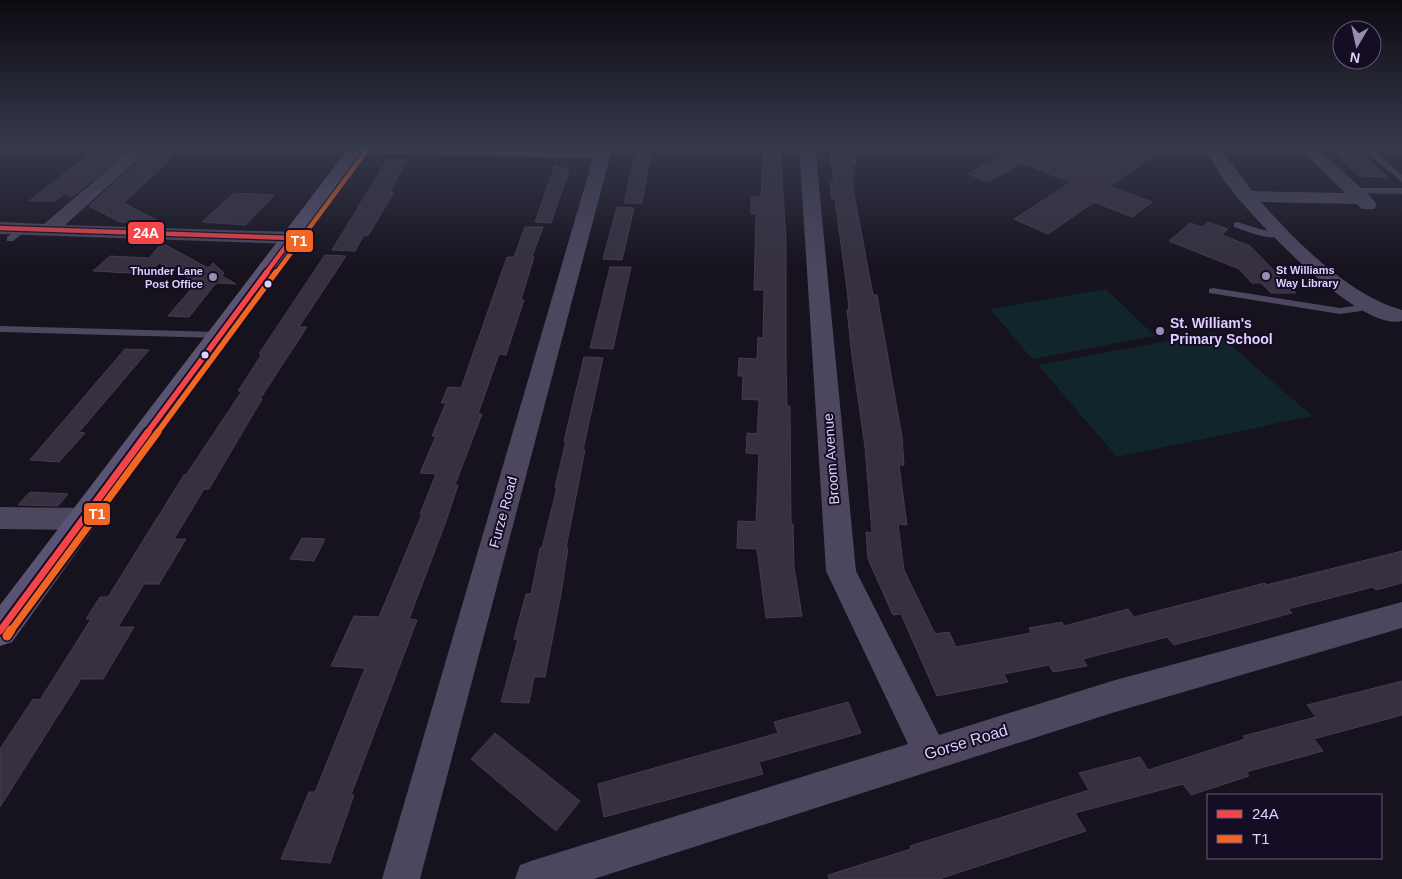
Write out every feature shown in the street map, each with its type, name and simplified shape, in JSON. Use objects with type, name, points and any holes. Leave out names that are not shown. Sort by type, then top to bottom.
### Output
[{"type":"street","points":[[49,229],[99,186]]},
{"type":"street","points":[[0,631],[330,186]]},
{"type":"street","name":"Furze Road","points":[[401,879],[593,186]]},
{"type":"street","name":"Broom Avenue","points":[[810,186],[841,571],[866,628],[930,754]]},
{"type":"street","points":[[1237,186],[1244,196],[1279,234],[1329,280],[1365,304],[1400,316]]},
{"type":"street","points":[[1347,186],[1362,199]]},
{"type":"street","points":[[1244,196],[1362,199]]},
{"type":"street","points":[[11,232],[49,229],[292,238]]},
{"type":"street","points":[[0,518],[83,520]]},
{"type":"street","name":"Gorse Road","points":[[534,879],[1112,697],[1402,615]]},
{"type":"lane","points":[[1362,199],[1402,191]]},
{"type":"lane","points":[[1237,225],[1262,233],[1279,234]]},
{"type":"lane","points":[[1212,291],[1340,310],[1357,309],[1365,304]]},
{"type":"lane","points":[[0,329],[219,335]]},
{"type":"green space","points":[[1106,289],[1155,336],[1032,359],[990,309]]},
{"type":"green space","points":[[1216,332],[1312,416],[1117,457],[1038,365]]},
{"type":"building","points":[[48,186],[85,186],[72,197],[65,193],[55,201],[29,201]]},
{"type":"building","points":[[111,186],[142,186],[124,203],[162,223],[120,222],[89,206]]},
{"type":"building","points":[[371,186],[393,186],[390,192],[394,192],[368,236],[364,235],[355,251],[332,250]]},
{"type":"building","points":[[548,186],[564,186],[551,223],[535,222]]},
{"type":"building","points":[[628,186],[645,186],[642,203],[624,203]]},
{"type":"building","points":[[762,186],[783,186],[786,240],[786,360],[787,406],[790,406],[791,524],[793,524],[794,567],[802,616],[766,618],[757,549],[737,548],[738,521],[756,522],[759,454],[746,453],[747,433],[757,434],[759,400],[742,399],[743,376],[738,376],[739,358],[757,359],[758,337],[763,338],[764,290],[754,290],[756,214],[751,214],[751,197],[761,197]]},
{"type":"building","points":[[830,186],[853,186],[873,295],[877,295],[902,437],[904,465],[899,465],[907,525],[898,524],[904,570],[935,634],[949,632],[956,647],[1031,633],[1029,628],[1062,622],[1064,626],[1128,609],[1134,617],[1265,583],[1266,585],[1402,551],[1402,583],[1376,590],[1373,587],[1288,609],[1292,613],[1174,645],[1167,637],[1083,659],[1087,666],[1053,672],[1049,665],[1004,674],[1008,682],[937,696],[901,614],[893,615],[868,559],[866,532],[872,533],[865,447],[852,356],[847,310],[849,310],[847,289],[835,199],[832,199]]},
{"type":"building","points":[[1065,186],[1110,186],[1152,202],[1132,217],[1094,202],[1048,234],[1014,219]]},
{"type":"building","points":[[234,193],[274,195],[246,225],[202,222]]},
{"type":"building","points":[[617,207],[634,208],[622,260],[603,259]]},
{"type":"building","points":[[1208,222],[1228,229],[1222,235],[1250,246],[1296,293],[1271,293],[1261,283],[1252,283],[1239,269],[1169,241],[1190,223],[1202,227]]},
{"type":"building","points":[[525,227],[543,227],[532,257],[534,257],[521,300],[524,300],[506,355],[499,354],[478,414],[482,414],[455,485],[458,485],[445,524],[409,619],[417,620],[351,795],[354,795],[330,863],[281,859],[309,792],[315,792],[365,668],[331,666],[354,616],[379,617],[422,514],[420,514],[436,474],[420,473],[436,436],[432,436],[446,403],[441,403],[448,387],[461,388],[507,257],[514,257]]},
{"type":"building","points":[[162,243],[208,268],[213,263],[224,273],[222,276],[236,284],[216,283],[189,317],[168,316],[197,282],[159,263],[149,274],[93,271],[110,256],[149,258]]},
{"type":"building","points":[[325,255],[346,256],[299,327],[307,327],[260,399],[262,399],[209,489],[204,489],[174,539],[186,539],[159,584],[144,584],[118,627],[134,627],[103,679],[81,679],[0,807],[0,749],[33,699],[40,700],[91,619],[86,619],[100,597],[108,597],[184,475],[186,475],[242,391],[238,391],[262,354],[259,354]]},
{"type":"building","points":[[610,267],[631,267],[613,349],[590,348]]},
{"type":"building","points":[[125,349],[149,350],[79,432],[85,433],[59,462],[30,460]]},
{"type":"building","points":[[584,357],[603,358],[583,450],[585,450],[566,548],[568,548],[561,594],[545,677],[534,677],[529,703],[501,702],[518,639],[514,639],[526,594],[531,594],[540,548],[542,548],[557,487],[555,487],[566,441],[564,441]]},
{"type":"building","points":[[30,492],[68,494],[58,506],[18,505]]},
{"type":"building","points":[[302,538],[325,539],[314,561],[290,559]]},
{"type":"building","points":[[1402,681],[1402,715],[1314,739],[1323,751],[1246,772],[1249,776],[1191,795],[1183,784],[1075,813],[1086,831],[939,879],[829,879],[828,875],[911,849],[910,846],[1089,790],[1079,773],[1140,757],[1148,770],[1245,739],[1243,736],[1316,717],[1307,705]]},
{"type":"building","points":[[848,702],[861,733],[759,762],[763,774],[604,817],[598,784],[778,733],[774,722]]},
{"type":"building","points":[[495,733],[580,801],[556,831],[471,759]]},
{"type":"transit line","name":"T1","points":[[7,636],[340,186]]},
{"type":"transit line","name":"24A","points":[[0,228],[292,238]]},
{"type":"transit line","name":"24A","points":[[0,631],[292,238]]},
{"type":"place","name":"St Williams Way Library","points":[[1266,276]]},
{"type":"place","name":"Thunder Lane Post Office","points":[[213,277]]},
{"type":"place","name":"St. William's Primary School","points":[[1160,331]]}]
